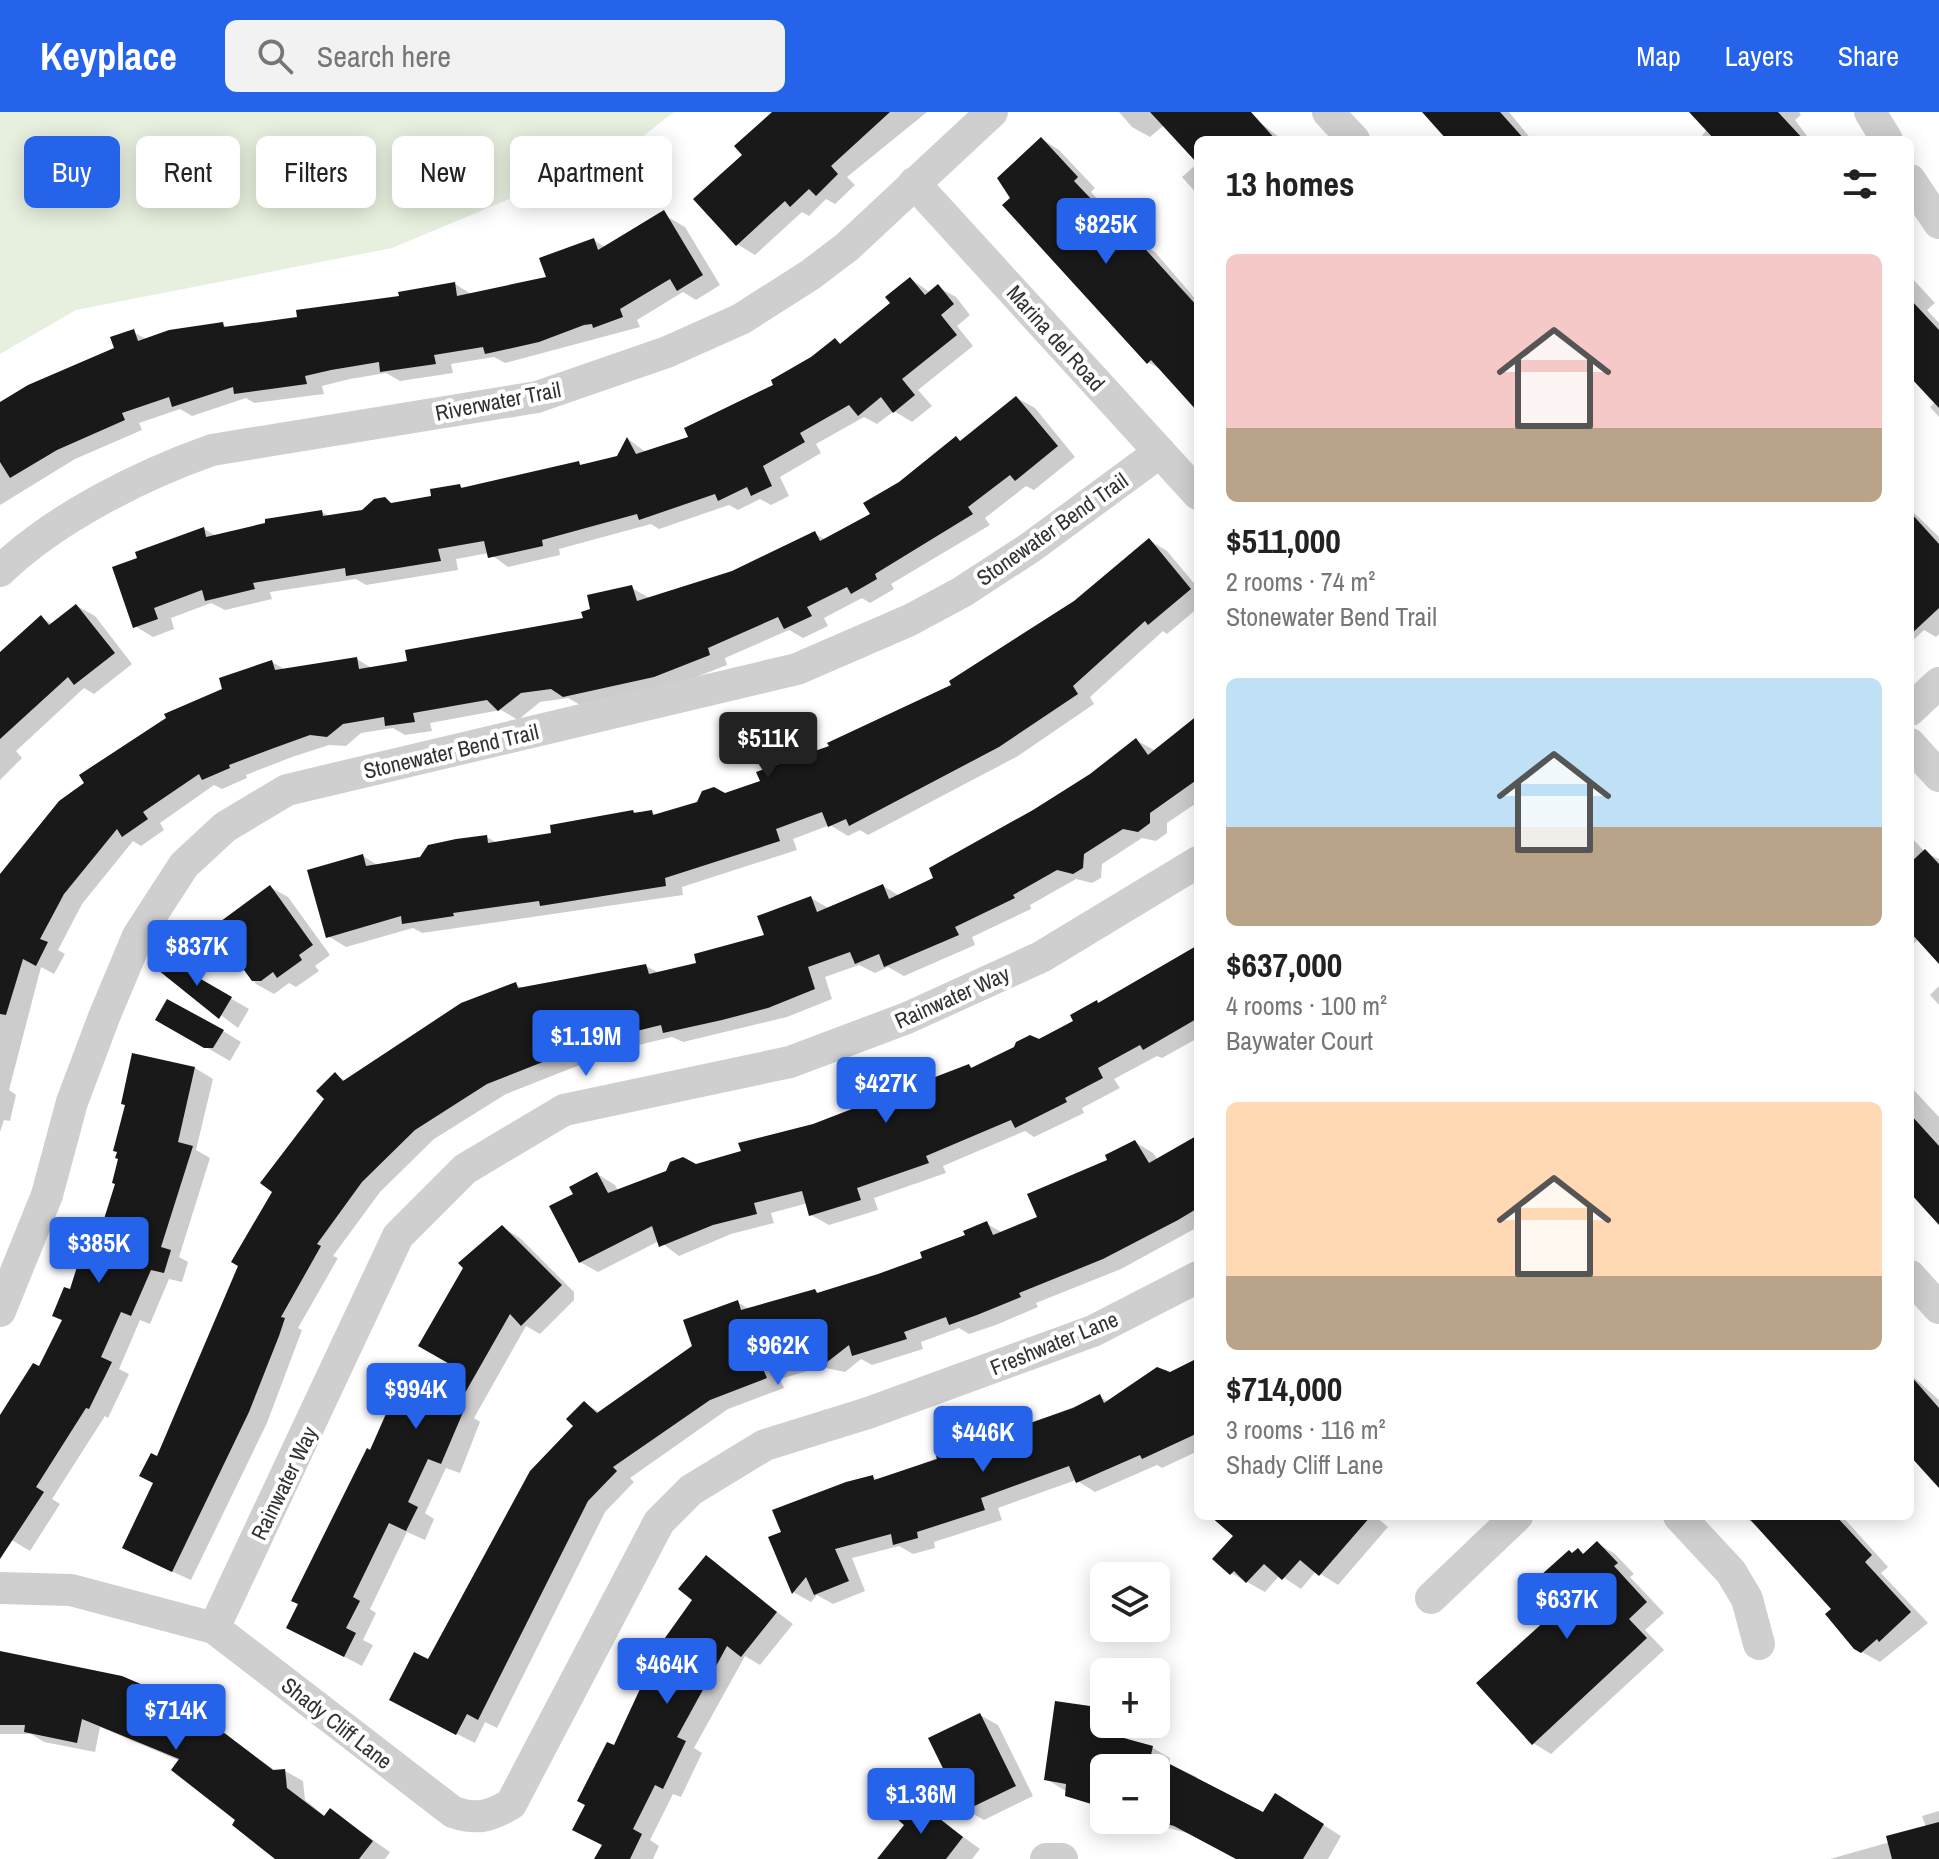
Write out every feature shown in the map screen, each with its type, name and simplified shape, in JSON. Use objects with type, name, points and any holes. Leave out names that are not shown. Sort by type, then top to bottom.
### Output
[{"type":"street","name":"Riverwater Trail","points":[[0,571],[17,554],[92,507],[165,466],[212,450],[537,397],[667,352],[779,297],[847,247],[992,112]]},
{"type":"street","points":[[1328,112],[1350,136]]},
{"type":"street","points":[[1870,112],[1885,136]]},
{"type":"street","name":"Marina del Road","points":[[914,183],[1194,490]]},
{"type":"street","points":[[1914,186],[1939,223]]},
{"type":"street","name":"Stonewater Bend Trail","points":[[0,1311],[47,1195],[72,1102],[138,936],[184,865],[225,827],[287,790],[797,669],[910,620],[962,592],[1031,547],[1160,452]]},
{"type":"street","points":[[1914,706],[1939,683]]},
{"type":"street","points":[[1914,748],[1939,776]]},
{"type":"street","name":"Rainwater Way","points":[[214,1628],[398,1236],[465,1169],[564,1110],[790,1062],[907,1018],[1041,957],[1194,864]]},
{"type":"street","name":"Freshwater Lane","points":[[489,1817],[511,1804],[659,1522],[691,1490],[765,1445],[868,1413],[1093,1331],[1194,1279]]},
{"type":"street","points":[[1914,1280],[1939,1308]]},
{"type":"street","points":[[1431,1598],[1513,1520]]},
{"type":"street","points":[[1683,1520],[1731,1572],[1747,1599],[1759,1644]]},
{"type":"street","name":"Shady Cliff Lane","points":[[0,1588],[71,1590],[214,1628],[453,1812],[470,1817],[489,1817]]},
{"type":"street","points":[[1046,1859],[1062,1859]]},
{"type":"green space","points":[[0,112],[674,112],[643,136],[510,136],[510,199],[494,205],[494,136],[392,136],[392,208],[488,208],[392,248],[76,310],[0,354]]},
{"type":"building","points":[[772,112],[890,112],[831,166],[838,174],[816,196],[809,189],[790,207],[785,201],[736,246],[693,199],[742,155],[734,146]]},
{"type":"building","points":[[1150,112],[1251,112],[1272,136],[1194,136],[1194,160]]},
{"type":"building","points":[[1422,112],[1500,112],[1521,136],[1443,136]]},
{"type":"building","points":[[1689,112],[1778,112],[1800,136],[1711,136]]},
{"type":"building","points":[[1041,137],[1078,177],[1074,181],[1130,246],[1137,240],[1194,303],[1194,408],[1151,360],[1147,364],[1002,205],[1010,198],[997,178]]},
{"type":"building","points":[[664,210],[703,275],[677,291],[670,279],[620,309],[623,317],[593,328],[592,324],[584,325],[539,342],[485,354],[483,347],[434,355],[436,364],[380,372],[379,362],[305,376],[307,384],[234,394],[233,387],[172,407],[169,397],[122,413],[125,420],[57,450],[10,478],[0,462],[0,402],[28,385],[114,348],[110,337],[134,329],[138,341],[169,330],[223,322],[224,327],[297,317],[296,310],[399,296],[398,292],[455,282],[457,296],[546,277],[539,258],[594,238],[598,250]]},
{"type":"building","points":[[910,277],[925,295],[938,284],[954,304],[941,315],[957,335],[902,379],[915,395],[893,413],[881,397],[858,416],[849,405],[800,433],[805,442],[763,466],[772,486],[751,496],[747,487],[718,501],[715,494],[639,520],[637,514],[542,540],[543,546],[488,558],[484,541],[438,549],[441,561],[346,576],[345,568],[253,583],[255,589],[205,601],[202,590],[154,608],[158,619],[133,628],[112,567],[137,558],[135,552],[204,527],[206,537],[265,523],[265,519],[322,510],[323,516],[362,510],[374,499],[385,497],[391,503],[431,496],[430,489],[460,484],[461,488],[579,461],[580,465],[617,456],[627,437],[636,454],[688,437],[684,428],[773,385],[771,380],[811,357],[835,338],[840,344],[890,303],[885,297]]},
{"type":"building","points":[[1914,303],[1939,330],[1939,408],[1914,381]]},
{"type":"building","points":[[1016,396],[1058,446],[1015,481],[1010,475],[968,507],[973,514],[875,574],[877,579],[851,594],[847,587],[807,607],[812,616],[784,629],[778,617],[708,648],[710,655],[654,677],[563,697],[551,689],[521,693],[498,711],[487,700],[413,713],[415,722],[385,726],[384,717],[343,724],[327,737],[310,735],[229,765],[230,768],[202,780],[199,774],[143,812],[148,819],[122,837],[117,829],[64,894],[40,939],[48,942],[36,966],[23,959],[6,1015],[0,1014],[0,874],[59,801],[84,783],[79,775],[166,718],[164,714],[222,689],[219,678],[272,660],[275,670],[357,657],[359,669],[407,661],[405,650],[583,618],[581,612],[590,609],[587,595],[632,585],[637,601],[732,571],[815,531],[820,541],[870,514],[863,503],[899,482],[956,436],[960,441]]},
{"type":"building","points":[[1914,516],[1939,544],[1939,608],[1914,631]]},
{"type":"building","points":[[1149,538],[1191,589],[1148,625],[1145,621],[1073,686],[1078,694],[999,747],[849,826],[846,819],[828,827],[822,812],[776,829],[780,841],[665,878],[666,886],[540,906],[539,901],[453,913],[454,916],[402,924],[401,916],[326,938],[307,870],[363,854],[366,866],[420,857],[428,845],[456,839],[487,835],[488,843],[551,833],[550,825],[633,810],[634,813],[652,810],[653,815],[697,802],[702,791],[714,787],[725,793],[760,781],[756,772],[829,746],[827,743],[951,685],[949,681],[1074,601]]},
{"type":"building","points":[[76,604],[115,653],[74,685],[68,677],[0,739],[0,652],[41,615],[49,625]]},
{"type":"building","points":[[1194,718],[1194,782],[1150,813],[1150,823],[1138,832],[1123,829],[1084,854],[1083,868],[1073,874],[1057,870],[1013,895],[1015,898],[955,927],[959,935],[884,967],[879,954],[855,964],[850,952],[808,967],[815,989],[768,1008],[663,1033],[661,1025],[592,1042],[593,1048],[558,1056],[487,1084],[415,1130],[362,1182],[317,1244],[321,1246],[281,1317],[285,1318],[279,1336],[249,1412],[172,1572],[122,1548],[153,1483],[139,1476],[151,1453],[157,1456],[238,1266],[231,1262],[272,1192],[260,1183],[324,1099],[316,1091],[335,1072],[343,1081],[461,1003],[516,982],[518,988],[646,964],[649,974],[696,963],[694,954],[764,935],[757,916],[811,896],[817,912],[883,884],[889,899],[933,878],[929,868],[1033,810],[1090,774],[1136,738],[1148,755]]},
{"type":"building","points":[[1925,849],[1939,864],[1939,964],[1914,936],[1914,859]]},
{"type":"building","points":[[270,885],[313,945],[299,955],[302,960],[277,978],[273,972],[261,981],[252,981],[213,927]]},
{"type":"building","points":[[1194,947],[1194,1020],[1143,1050],[1140,1045],[1098,1068],[1103,1078],[1065,1098],[1067,1102],[1015,1128],[1011,1120],[926,1156],[929,1163],[857,1188],[861,1200],[809,1216],[802,1191],[754,1203],[757,1214],[713,1225],[659,1247],[652,1226],[579,1263],[549,1206],[573,1194],[569,1187],[597,1172],[608,1193],[666,1171],[670,1162],[683,1157],[696,1164],[741,1151],[738,1143],[813,1124],[969,1064],[971,1068],[1014,1047],[1016,1042],[1030,1035],[1039,1039],[1073,1021],[1070,1015],[1097,1000],[1098,1003]]},
{"type":"building","points":[[166,959],[232,997],[219,1019],[158,970]]},
{"type":"building","points":[[167,999],[224,1030],[213,1048],[204,1048],[155,1020]]},
{"type":"building","points":[[132,1053],[195,1067],[178,1142],[193,1146],[161,1247],[171,1250],[164,1273],[151,1270],[131,1316],[121,1312],[101,1357],[112,1362],[89,1409],[86,1408],[36,1487],[44,1492],[0,1559],[0,1415],[33,1363],[39,1366],[62,1320],[52,1316],[64,1287],[70,1289],[88,1232],[99,1235],[115,1184],[112,1183],[118,1159],[115,1158],[117,1152],[113,1151],[125,1105],[121,1104]]},
{"type":"building","points":[[1914,1118],[1939,1146],[1939,1225],[1914,1197]]},
{"type":"building","points":[[1194,1137],[1194,1210],[1103,1259],[1019,1293],[1021,1297],[977,1315],[949,1325],[946,1317],[904,1332],[907,1339],[852,1356],[849,1345],[826,1363],[802,1358],[763,1369],[767,1378],[710,1400],[613,1467],[617,1471],[588,1501],[478,1720],[467,1714],[456,1735],[389,1700],[414,1652],[428,1659],[530,1471],[573,1426],[566,1419],[584,1401],[597,1413],[692,1346],[683,1320],[738,1300],[741,1310],[815,1289],[817,1293],[878,1274],[922,1258],[920,1252],[965,1235],[963,1231],[987,1221],[993,1235],[1037,1217],[1027,1194],[1107,1160],[1105,1155],[1135,1140],[1149,1163]]},
{"type":"building","points":[[502,1225],[562,1285],[521,1326],[510,1314],[457,1407],[464,1410],[441,1464],[428,1459],[408,1502],[418,1507],[406,1531],[389,1523],[353,1597],[360,1601],[346,1628],[356,1633],[344,1657],[286,1628],[298,1604],[291,1601],[367,1448],[370,1450],[389,1407],[386,1402],[392,1387],[453,1366],[418,1346],[463,1268],[458,1263]]},
{"type":"building","points":[[1194,1360],[1194,1435],[1142,1459],[1140,1455],[1076,1483],[1069,1466],[981,1498],[985,1510],[917,1532],[918,1538],[893,1545],[891,1534],[835,1549],[849,1581],[814,1595],[806,1577],[792,1594],[768,1537],[781,1532],[772,1510],[846,1482],[873,1475],[874,1480],[937,1459],[936,1456],[1073,1408],[1100,1394],[1104,1403],[1157,1367],[1170,1372]]},
{"type":"building","points":[[1914,1380],[1939,1408],[1939,1488],[1914,1460]]},
{"type":"building","points":[[1215,1520],[1368,1520],[1319,1576],[1300,1560],[1282,1580],[1264,1564],[1246,1583],[1234,1571],[1230,1575],[1212,1559],[1233,1536]]},
{"type":"building","points":[[1751,1520],[1840,1520],[1872,1555],[1865,1562],[1911,1612],[1879,1642],[1877,1639],[1861,1653],[1854,1649],[1825,1614],[1831,1609]]},
{"type":"building","points":[[1597,1541],[1618,1563],[1614,1566],[1647,1602],[1629,1619],[1647,1638],[1532,1745],[1476,1683],[1546,1620],[1521,1593],[1569,1550],[1572,1553],[1578,1548],[1583,1554]]},
{"type":"building","points":[[706,1555],[777,1612],[741,1657],[727,1646],[677,1737],[686,1741],[663,1789],[655,1785],[633,1829],[642,1834],[630,1859],[594,1859],[602,1845],[572,1830],[585,1805],[577,1801],[607,1742],[614,1745],[640,1689],[636,1686],[655,1652],[692,1600],[678,1589]]},
{"type":"building","points":[[0,1651],[122,1676],[185,1703],[273,1770],[285,1769],[287,1788],[324,1816],[330,1808],[373,1841],[359,1859],[275,1859],[232,1825],[235,1820],[171,1770],[179,1759],[82,1719],[77,1743],[24,1732],[25,1725],[0,1725]]},
{"type":"building","points":[[1055,1701],[1090,1706],[1090,1738],[1124,1738],[1153,1746],[1151,1754],[1090,1754],[1090,1804],[1065,1796],[1066,1784],[1044,1780]]},
{"type":"building","points":[[980,1713],[1016,1786],[964,1811],[928,1738]]},
{"type":"building","points":[[1170,1764],[1263,1812],[1275,1793],[1324,1824],[1303,1859],[1236,1859],[1170,1825]]},
{"type":"building","points":[[912,1797],[963,1837],[946,1859],[877,1859],[904,1825],[896,1818]]},
{"type":"building","points":[[1939,1822],[1939,1859],[1892,1859],[1886,1836]]}]
